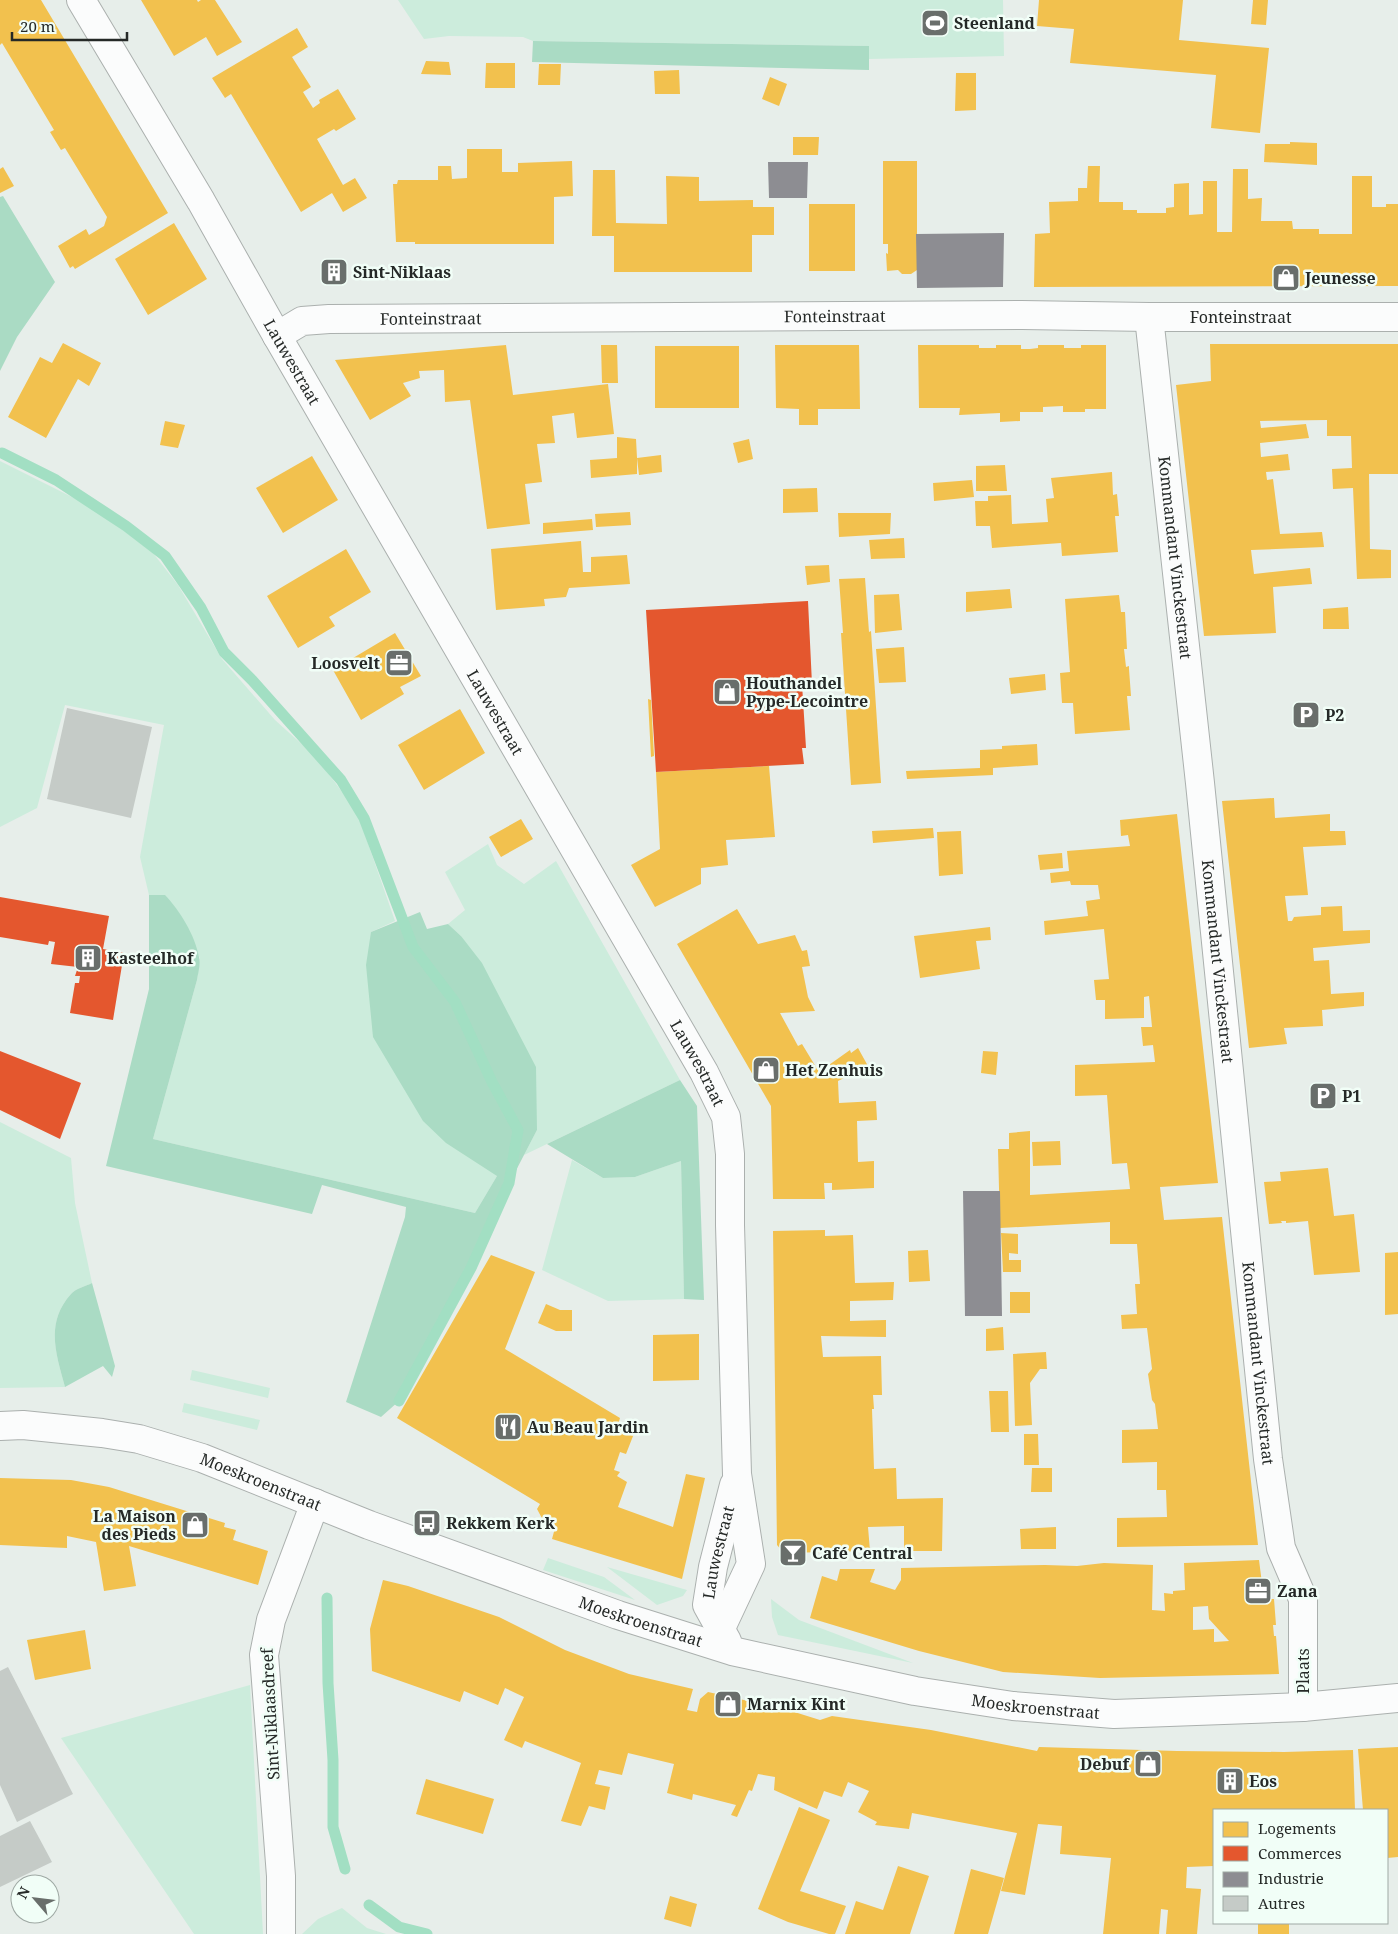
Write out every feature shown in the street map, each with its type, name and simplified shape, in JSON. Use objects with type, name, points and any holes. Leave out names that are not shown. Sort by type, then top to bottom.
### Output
[{"type":"street","name":"Lauwestraat","points":[[81,0],[201,201],[277,336],[699,1063],[726,1117],[730,1154],[730,1225],[737,1474],[751,1564],[726,1640]]},
{"type":"street","name":"Fonteinstraat","points":[[277,336],[302,321],[329,320],[1012,315],[1398,317]]},
{"type":"street","name":"Kommandant Vinckestraat","points":[[1149,317],[1201,793],[1268,1460],[1281,1548],[1303,1599]]},
{"type":"street","name":"Moeskroenstraat","points":[[0,1426],[43,1427],[139,1439],[219,1463],[369,1525],[618,1615],[726,1640],[915,1691],[1013,1706],[1114,1714],[1303,1707]]},
{"type":"street","name":"Lauwestraat","points":[[726,1640],[707,1605],[712,1568],[737,1474]]},
{"type":"street","name":"Sint-Niklaasdreef","points":[[281,1934],[281,1876],[264,1655],[271,1620],[315,1503]]},
{"type":"street","name":"Plaats","points":[[1303,1599],[1303,1707],[1398,1698]]},
{"type":"green space","points":[[398,0],[1003,0],[1004,56],[869,59],[868,46],[533,41],[523,37],[449,36],[424,39]]},
{"type":"green space","points":[[533,41],[869,46],[869,70],[532,62]]},
{"type":"green space","points":[[3,196],[55,282],[17,337],[0,371],[0,197]]},
{"type":"green space","points":[[0,461],[78,500],[153,553],[178,585],[222,659],[275,720],[316,757],[357,812],[395,921],[371,932],[497,1176],[475,1213],[153,1139],[197,980],[200,958],[165,896],[149,895],[140,857],[164,725],[65,705],[37,808],[0,827]]},
{"type":"green space","points":[[488,844],[497,865],[524,884],[556,861],[680,1080],[524,1155],[537,1130],[461,936],[448,924],[465,910],[445,872]]},
{"type":"green space","points":[[149,895],[165,895],[176,908],[194,940],[200,959],[197,980],[153,1139],[475,1213],[497,1176],[446,1143],[423,1121],[373,1037],[366,965],[371,932],[420,912],[427,929],[448,924],[461,936],[482,963],[536,1067],[537,1130],[473,1253],[471,1268],[399,1401],[381,1417],[346,1402],[405,1217],[406,1207],[322,1185],[312,1214],[106,1166],[149,989]]},
{"type":"green space","points":[[680,1080],[697,1106],[704,1300],[684,1299],[681,1161],[635,1177],[603,1178],[547,1144]]},
{"type":"green space","points":[[0,1122],[71,1158],[75,1203],[92,1283],[73,1292],[63,1305],[55,1327],[58,1363],[65,1387],[0,1388]]},
{"type":"green space","points":[[572,1160],[603,1178],[635,1177],[681,1161],[684,1299],[608,1301],[542,1270]]},
{"type":"green space","points":[[92,1283],[115,1366],[112,1377],[103,1366],[65,1387],[56,1351],[55,1327],[63,1305],[73,1292]]},
{"type":"green space","points":[[192,1370],[270,1388],[268,1398],[190,1380]]},
{"type":"green space","points":[[184,1403],[260,1420],[257,1430],[182,1412]]},
{"type":"green space","points":[[548,1558],[604,1577],[635,1600],[543,1570]]},
{"type":"green space","points":[[607,1567],[687,1590],[683,1596],[657,1605]]},
{"type":"green space","points":[[771,1599],[799,1620],[913,1663],[778,1635],[772,1617]]},
{"type":"green space","points":[[250,1685],[263,1934],[194,1934],[61,1738]]},
{"type":"green space","points":[[342,1908],[367,1928],[386,1934],[302,1934],[318,1919]]},
{"type":"building: Logements","points":[[0,0],[41,0],[168,213],[75,269],[73,266],[70,268],[58,246],[86,229],[89,235],[104,226],[107,217],[65,148],[61,150],[50,132],[54,130],[2,43],[0,45]]},
{"type":"building: Logements","points":[[141,0],[197,0],[198,2],[201,0],[215,0],[242,42],[217,56],[206,37],[174,56]]},
{"type":"building: Logements","points":[[1039,0],[1183,0],[1179,40],[1269,48],[1260,133],[1211,128],[1216,75],[1070,63],[1074,29],[1037,26]]},
{"type":"building: Logements","points":[[1253,0],[1268,0],[1266,25],[1251,24]]},
{"type":"building: Logements","points":[[297,28],[308,47],[292,57],[311,87],[303,92],[313,108],[320,103],[319,100],[338,89],[356,119],[336,131],[334,129],[317,139],[343,185],[355,178],[367,198],[343,212],[332,193],[301,212],[231,94],[225,98],[212,78]]},
{"type":"building: Logements","points":[[426,61],[449,62],[451,75],[421,74]]},
{"type":"building: Logements","points":[[486,63],[515,63],[515,88],[485,88]]},
{"type":"building: Logements","points":[[539,64],[561,64],[560,85],[538,85]]},
{"type":"building: Logements","points":[[679,70],[680,94],[655,94],[654,71]]},
{"type":"building: Logements","points":[[956,73],[976,73],[976,110],[955,111]]},
{"type":"building: Logements","points":[[770,77],[787,84],[779,106],[762,99]]},
{"type":"building: Logements","points":[[793,137],[819,137],[818,155],[793,155]]},
{"type":"building: Logements","points":[[1290,142],[1317,143],[1317,165],[1264,162],[1265,144],[1290,144]]},
{"type":"building: Logements","points":[[467,149],[502,149],[502,172],[518,172],[518,163],[572,161],[573,196],[554,197],[554,244],[415,244],[415,242],[396,242],[393,184],[397,184],[398,180],[438,180],[438,166],[451,166],[452,179],[467,178]]},
{"type":"building: Logements","points":[[883,161],[917,161],[917,270],[911,274],[902,274],[898,270],[887,271],[886,253],[888,254],[888,244],[883,244]]},
{"type":"building: Logements","points":[[1088,166],[1100,166],[1099,202],[1123,202],[1123,210],[1137,210],[1137,213],[1166,213],[1166,208],[1174,207],[1174,184],[1189,183],[1189,215],[1203,214],[1203,181],[1217,181],[1217,232],[1232,232],[1233,169],[1248,169],[1248,199],[1262,198],[1261,221],[1292,221],[1293,229],[1319,229],[1319,234],[1352,234],[1352,176],[1372,176],[1372,207],[1386,207],[1386,204],[1398,204],[1398,286],[1034,287],[1035,234],[1050,233],[1049,202],[1078,201],[1078,188],[1087,188]]},
{"type":"building: Logements","points":[[3,167],[14,186],[0,193],[0,169]]},
{"type":"building: Logements","points":[[593,170],[615,170],[616,223],[667,224],[666,176],[699,177],[699,201],[753,200],[753,207],[774,207],[774,235],[752,235],[752,272],[614,272],[614,236],[592,236]]},
{"type":"building: Logements","points":[[809,204],[855,204],[855,271],[809,271]]},
{"type":"building: Logements","points":[[174,223],[207,279],[148,315],[115,259]]},
{"type":"building: Logements","points":[[63,343],[101,363],[89,386],[78,379],[46,438],[8,417],[40,357],[52,363]]},
{"type":"building: Logements","points":[[1210,344],[1398,344],[1398,474],[1369,474],[1370,549],[1391,550],[1391,578],[1357,579],[1353,488],[1333,489],[1332,469],[1352,468],[1351,436],[1327,436],[1327,420],[1260,421],[1261,428],[1306,424],[1309,438],[1260,443],[1261,457],[1288,454],[1290,470],[1266,472],[1267,480],[1273,479],[1280,534],[1322,532],[1324,547],[1251,550],[1254,574],[1310,568],[1312,584],[1273,587],[1276,633],[1204,636],[1176,385],[1211,381]]},
{"type":"building: Logements","points":[[506,345],[513,395],[608,384],[614,434],[577,438],[574,413],[552,416],[555,443],[537,444],[542,482],[525,484],[530,524],[487,529],[470,400],[445,402],[444,370],[419,371],[420,378],[403,383],[411,396],[370,420],[335,360]]},
{"type":"building: Logements","points":[[601,345],[617,345],[618,383],[602,383]]},
{"type":"building: Logements","points":[[775,345],[859,345],[860,409],[818,409],[818,425],[799,425],[799,409],[776,408]]},
{"type":"building: Logements","points":[[918,345],[979,345],[979,348],[996,348],[996,345],[1021,345],[1021,349],[1030,349],[1038,348],[1038,345],[1064,345],[1064,348],[1081,348],[1081,345],[1106,345],[1106,409],[1085,409],[1085,412],[1063,412],[1063,406],[1043,407],[1043,412],[1020,412],[1020,421],[1000,422],[1000,413],[959,415],[960,408],[919,408]]},
{"type":"building: Logements","points":[[655,346],[739,346],[739,408],[655,408]]},
{"type":"building: Logements","points":[[165,421],[185,425],[178,448],[160,445]]},
{"type":"building: Logements","points":[[617,437],[636,439],[637,474],[591,478],[590,460],[617,458]]},
{"type":"building: Logements","points":[[749,439],[753,459],[738,463],[733,443]]},
{"type":"building: Logements","points":[[661,455],[662,472],[639,475],[637,458]]},
{"type":"building: Logements","points":[[312,456],[338,500],[283,533],[256,488]]},
{"type":"building: Logements","points":[[1005,465],[1007,491],[976,491],[976,466]]},
{"type":"building: Logements","points":[[1112,472],[1113,495],[1117,494],[1119,516],[1115,516],[1118,552],[1062,556],[1061,543],[992,548],[990,526],[976,526],[975,501],[988,501],[988,496],[1011,495],[1012,524],[1048,522],[1046,499],[1054,498],[1051,478]]},
{"type":"building: Logements","points":[[972,480],[974,497],[934,501],[933,483]]},
{"type":"building: Logements","points":[[817,488],[818,512],[783,513],[783,489]]},
{"type":"building: Logements","points":[[630,512],[631,525],[596,527],[595,514]]},
{"type":"building: Logements","points":[[838,513],[891,513],[890,534],[839,537]]},
{"type":"building: Logements","points":[[592,519],[593,530],[543,534],[543,523]]},
{"type":"building: Logements","points":[[904,538],[905,558],[871,559],[869,540]]},
{"type":"building: Logements","points":[[581,541],[583,572],[591,572],[591,557],[627,555],[630,584],[569,588],[566,597],[544,599],[545,606],[496,610],[491,549]]},
{"type":"building: Logements","points":[[346,549],[371,592],[329,617],[335,626],[298,648],[267,596]]},
{"type":"building: Logements","points":[[829,565],[830,582],[807,585],[805,566]]},
{"type":"building: Logements","points":[[865,578],[869,632],[871,631],[881,783],[851,785],[839,579]]},
{"type":"building: Logements","points":[[1010,589],[1012,608],[966,612],[966,592]]},
{"type":"building: Logements","points":[[899,594],[902,630],[875,633],[874,595]]},
{"type":"building: Logements","points":[[1119,595],[1121,612],[1125,612],[1127,649],[1124,649],[1126,667],[1129,666],[1131,696],[1127,696],[1130,730],[1075,734],[1073,703],[1062,703],[1060,673],[1070,672],[1065,599]]},
{"type":"building: Logements","points":[[1348,607],[1349,629],[1323,629],[1323,609]]},
{"type":"building: Logements","points":[[395,633],[421,676],[400,687],[404,694],[361,720],[333,670]]},
{"type":"building: Logements","points":[[904,647],[906,682],[879,683],[876,649]]},
{"type":"building: Logements","points":[[1045,674],[1046,690],[1011,694],[1009,678]]},
{"type":"building: Logements","points":[[648,699],[651,700],[654,756],[651,757]]},
{"type":"building: Logements","points":[[460,709],[485,753],[424,790],[398,745]]},
{"type":"building: Logements","points":[[1037,744],[1038,765],[993,768],[993,775],[907,779],[906,771],[980,768],[980,750],[1002,749],[1002,746]]},
{"type":"building: Logements","points":[[769,766],[775,837],[726,840],[728,865],[701,868],[701,884],[655,907],[631,865],[660,849],[656,772]]},
{"type":"building: Logements","points":[[1274,798],[1275,818],[1330,814],[1330,831],[1345,831],[1346,845],[1303,847],[1308,895],[1285,896],[1288,921],[1292,921],[1294,917],[1321,915],[1321,907],[1342,906],[1343,931],[1370,930],[1370,943],[1313,948],[1314,961],[1329,960],[1331,994],[1364,992],[1364,1006],[1322,1010],[1323,1026],[1284,1028],[1287,1044],[1249,1048],[1222,801]]},
{"type":"building: Logements","points":[[1177,814],[1218,1183],[1160,1187],[1164,1220],[1222,1217],[1258,1545],[1117,1547],[1117,1518],[1167,1517],[1166,1490],[1157,1490],[1157,1462],[1122,1463],[1122,1430],[1158,1429],[1155,1404],[1152,1400],[1148,1374],[1152,1369],[1147,1328],[1122,1329],[1121,1315],[1137,1314],[1135,1284],[1140,1284],[1137,1244],[1110,1244],[1110,1222],[1000,1228],[998,1149],[1009,1149],[1009,1133],[1030,1131],[1030,1195],[1130,1189],[1127,1163],[1112,1164],[1107,1095],[1075,1096],[1075,1065],[1155,1062],[1153,1045],[1143,1046],[1141,1027],[1152,1027],[1149,996],[1144,997],[1144,1018],[1105,1019],[1105,1000],[1096,1000],[1094,980],[1109,979],[1104,929],[1045,935],[1044,921],[1088,916],[1086,901],[1100,899],[1098,885],[1071,885],[1070,881],[1051,883],[1050,873],[1069,871],[1067,851],[1130,846],[1128,835],[1121,836],[1120,820]]},
{"type":"building: Logements","points":[[521,819],[533,839],[501,857],[489,837]]},
{"type":"building: Logements","points":[[933,828],[934,838],[873,843],[872,831]]},
{"type":"building: Logements","points":[[961,831],[963,874],[939,876],[937,832]]},
{"type":"building: Logements","points":[[1062,853],[1063,868],[1040,870],[1038,855]]},
{"type":"building: Logements","points":[[737,909],[758,944],[795,935],[802,951],[807,950],[810,966],[802,967],[808,997],[815,1011],[780,1013],[798,1046],[802,1044],[819,1072],[850,1050],[851,1053],[858,1048],[868,1066],[838,1081],[839,1103],[876,1101],[877,1120],[857,1121],[858,1162],[874,1161],[874,1188],[832,1190],[832,1183],[824,1183],[825,1199],[773,1199],[771,1106],[677,944]]},
{"type":"building: Logements","points":[[990,927],[991,940],[976,941],[980,969],[920,978],[914,936]]},
{"type":"building: Logements","points":[[983,1051],[998,1052],[996,1075],[981,1073]]},
{"type":"building: Logements","points":[[1060,1141],[1061,1165],[1033,1166],[1032,1142]]},
{"type":"building: Logements","points":[[1328,1168],[1334,1216],[1354,1214],[1360,1272],[1314,1275],[1308,1221],[1286,1223],[1286,1221],[1281,1221],[1282,1223],[1269,1224],[1264,1182],[1281,1181],[1280,1172]]},
{"type":"building: Logements","points":[[825,1230],[825,1236],[853,1235],[855,1283],[894,1282],[893,1300],[850,1301],[850,1321],[886,1320],[886,1337],[821,1336],[823,1357],[881,1356],[882,1395],[873,1395],[874,1409],[872,1409],[874,1469],[896,1468],[897,1499],[943,1498],[942,1551],[904,1551],[904,1526],[868,1527],[870,1551],[784,1553],[777,1545],[773,1231]]},
{"type":"building: Logements","points":[[1001,1233],[1018,1234],[1018,1254],[1009,1253],[1009,1260],[1021,1260],[1021,1272],[1003,1272]]},
{"type":"building: Logements","points":[[928,1250],[930,1281],[909,1282],[908,1251]]},
{"type":"building: Logements","points":[[1398,1252],[1398,1314],[1385,1315],[1385,1253]]},
{"type":"building: Logements","points":[[491,1255],[535,1272],[505,1349],[620,1418],[618,1425],[635,1431],[626,1454],[620,1452],[614,1470],[620,1472],[617,1476],[627,1482],[618,1507],[673,1527],[686,1474],[705,1478],[682,1579],[552,1539],[555,1528],[544,1522],[537,1509],[540,1504],[397,1418]]},
{"type":"building: Logements","points":[[1010,1292],[1030,1292],[1030,1313],[1010,1313]]},
{"type":"building: Logements","points":[[546,1304],[560,1310],[572,1310],[572,1331],[556,1331],[538,1323]]},
{"type":"building: Logements","points":[[1003,1327],[1004,1350],[986,1351],[986,1329]]},
{"type":"building: Logements","points":[[699,1334],[699,1380],[653,1381],[653,1335]]},
{"type":"building: Logements","points":[[1046,1352],[1047,1369],[1040,1369],[1030,1383],[1032,1425],[1015,1426],[1013,1354]]},
{"type":"building: Logements","points":[[989,1391],[1008,1391],[1009,1432],[991,1432]]},
{"type":"building: Logements","points":[[1024,1434],[1038,1434],[1039,1465],[1024,1465]]},
{"type":"building: Logements","points":[[1032,1468],[1052,1468],[1052,1492],[1031,1492]]},
{"type":"building: Logements","points":[[0,1478],[71,1480],[109,1487],[225,1523],[224,1527],[236,1530],[233,1540],[268,1551],[258,1585],[129,1546],[136,1586],[104,1591],[96,1542],[67,1536],[67,1548],[0,1545]]},
{"type":"building: Logements","points":[[1056,1527],[1056,1549],[1021,1549],[1020,1529]]},
{"type":"building: Logements","points":[[1259,1560],[1264,1599],[1274,1599],[1276,1625],[1273,1625],[1274,1636],[1276,1636],[1279,1674],[1100,1678],[1003,1672],[919,1651],[810,1618],[822,1576],[837,1581],[840,1569],[875,1569],[870,1582],[895,1590],[901,1580],[901,1568],[1077,1566],[1104,1563],[1153,1565],[1152,1610],[1165,1611],[1164,1593],[1173,1594],[1173,1591],[1185,1590],[1184,1563]],"holes":[[[1208,1606],[1209,1619],[1229,1641],[1214,1642],[1214,1629],[1193,1630],[1193,1607]]]},
{"type":"building: Logements","points":[[383,1580],[408,1586],[499,1617],[565,1650],[629,1674],[693,1689],[687,1710],[697,1712],[700,1699],[708,1692],[788,1710],[820,1720],[832,1716],[931,1730],[1037,1751],[1039,1747],[1177,1751],[1284,1752],[1353,1750],[1355,1809],[1213,1809],[1213,1866],[1187,1867],[1186,1888],[1201,1889],[1197,1934],[1166,1934],[1168,1910],[1161,1909],[1159,1934],[1103,1934],[1111,1858],[1060,1854],[1062,1826],[1038,1824],[1025,1895],[1001,1891],[1017,1833],[912,1813],[909,1829],[875,1825],[877,1822],[858,1812],[869,1791],[848,1782],[842,1797],[824,1791],[817,1809],[774,1790],[775,1777],[758,1774],[752,1791],[749,1790],[737,1817],[731,1815],[736,1805],[693,1794],[692,1800],[667,1793],[674,1764],[628,1753],[622,1775],[599,1770],[595,1784],[610,1787],[605,1810],[589,1806],[581,1826],[561,1821],[581,1763],[525,1741],[522,1748],[504,1740],[524,1697],[505,1688],[498,1705],[464,1691],[460,1702],[372,1671],[370,1629]]},
{"type":"building: Logements","points":[[85,1630],[91,1669],[35,1680],[27,1640]]},
{"type":"building: Logements","points":[[1398,1747],[1398,1857],[1388,1858],[1388,1809],[1363,1809],[1358,1749]]},
{"type":"building: Logements","points":[[426,1779],[494,1799],[483,1834],[416,1814]]},
{"type":"building: Logements","points":[[799,1807],[830,1820],[800,1891],[846,1906],[835,1934],[788,1922],[758,1909]]},
{"type":"building: Logements","points":[[898,1866],[929,1876],[910,1934],[845,1934],[856,1901],[883,1910]]},
{"type":"building: Logements","points":[[971,1869],[1004,1878],[988,1934],[954,1934]]},
{"type":"building: Logements","points":[[670,1896],[697,1904],[691,1927],[664,1919]]},
{"type":"building: Logements","points":[[1258,1924],[1289,1924],[1289,1934],[1258,1934]]},
{"type":"building: Commerces","name":"Houthandel Pype-Lecointre","points":[[808,601],[812,684],[802,684],[806,748],[802,748],[804,764],[656,772],[646,610]]},
{"type":"building: Commerces","name":"Kasteelhof","points":[[0,897],[109,916],[103,949],[124,953],[113,1020],[70,1013],[75,983],[79,983],[80,976],[75,976],[78,967],[51,964],[55,942],[49,941],[48,945],[0,937]]},
{"type":"building: Commerces","points":[[0,1051],[81,1083],[60,1139],[0,1110]]},
{"type":"building: Industrie","points":[[768,162],[808,162],[807,198],[769,198]]},
{"type":"building: Industrie","points":[[1004,233],[1003,287],[917,288],[916,234]]},
{"type":"building: Industrie","points":[[963,1191],[1000,1191],[1002,1316],[965,1316]]},
{"type":"building: Autres","points":[[67,708],[152,727],[131,818],[47,799]]},
{"type":"building: Autres","points":[[8,1667],[73,1794],[17,1822],[0,1785],[0,1671]]},
{"type":"building: Autres","points":[[30,1821],[52,1862],[27,1874],[10,1874],[10,1882],[0,1887],[0,1836]]},
{"type":"waterway","points":[[2,453],[56,480],[126,526],[165,556],[201,608],[224,652],[252,680],[341,780],[364,818],[413,947],[455,1002],[492,1082],[518,1130],[509,1183],[471,1268],[399,1401]]},
{"type":"waterway","points":[[327,1598],[328,1683],[333,1760],[333,1827],[345,1869]]},
{"type":"waterway","points":[[369,1905],[399,1927],[427,1934]]},
{"type":"place","name":"Steenland","points":[[935,23]]},
{"type":"place","name":"Sint-Niklaas","points":[[334,272]]},
{"type":"place","name":"Jeunesse","points":[[1286,278]]},
{"type":"place","name":"Loosvelt","points":[[399,663]]},
{"type":"place","name":"Houthandel Pype-Lecointre","points":[[727,692]]},
{"type":"place","name":"P2","points":[[1306,715]]},
{"type":"place","name":"Kasteelhof","points":[[88,958]]},
{"type":"place","name":"Het Zenhuis","points":[[766,1070]]},
{"type":"place","name":"P1","points":[[1323,1096]]},
{"type":"place","name":"Au Beau Jardin","points":[[508,1427]]},
{"type":"place","name":"Rekkem Kerk","points":[[427,1523]]},
{"type":"place","name":"La Maison des Pieds","points":[[195,1525]]},
{"type":"place","name":"Café Central","points":[[793,1553]]},
{"type":"place","name":"Zana","points":[[1258,1591]]},
{"type":"place","name":"Marnix Kint","points":[[728,1704]]},
{"type":"place","name":"Debuf","points":[[1148,1764]]},
{"type":"place","name":"Eos","points":[[1230,1781]]}]
